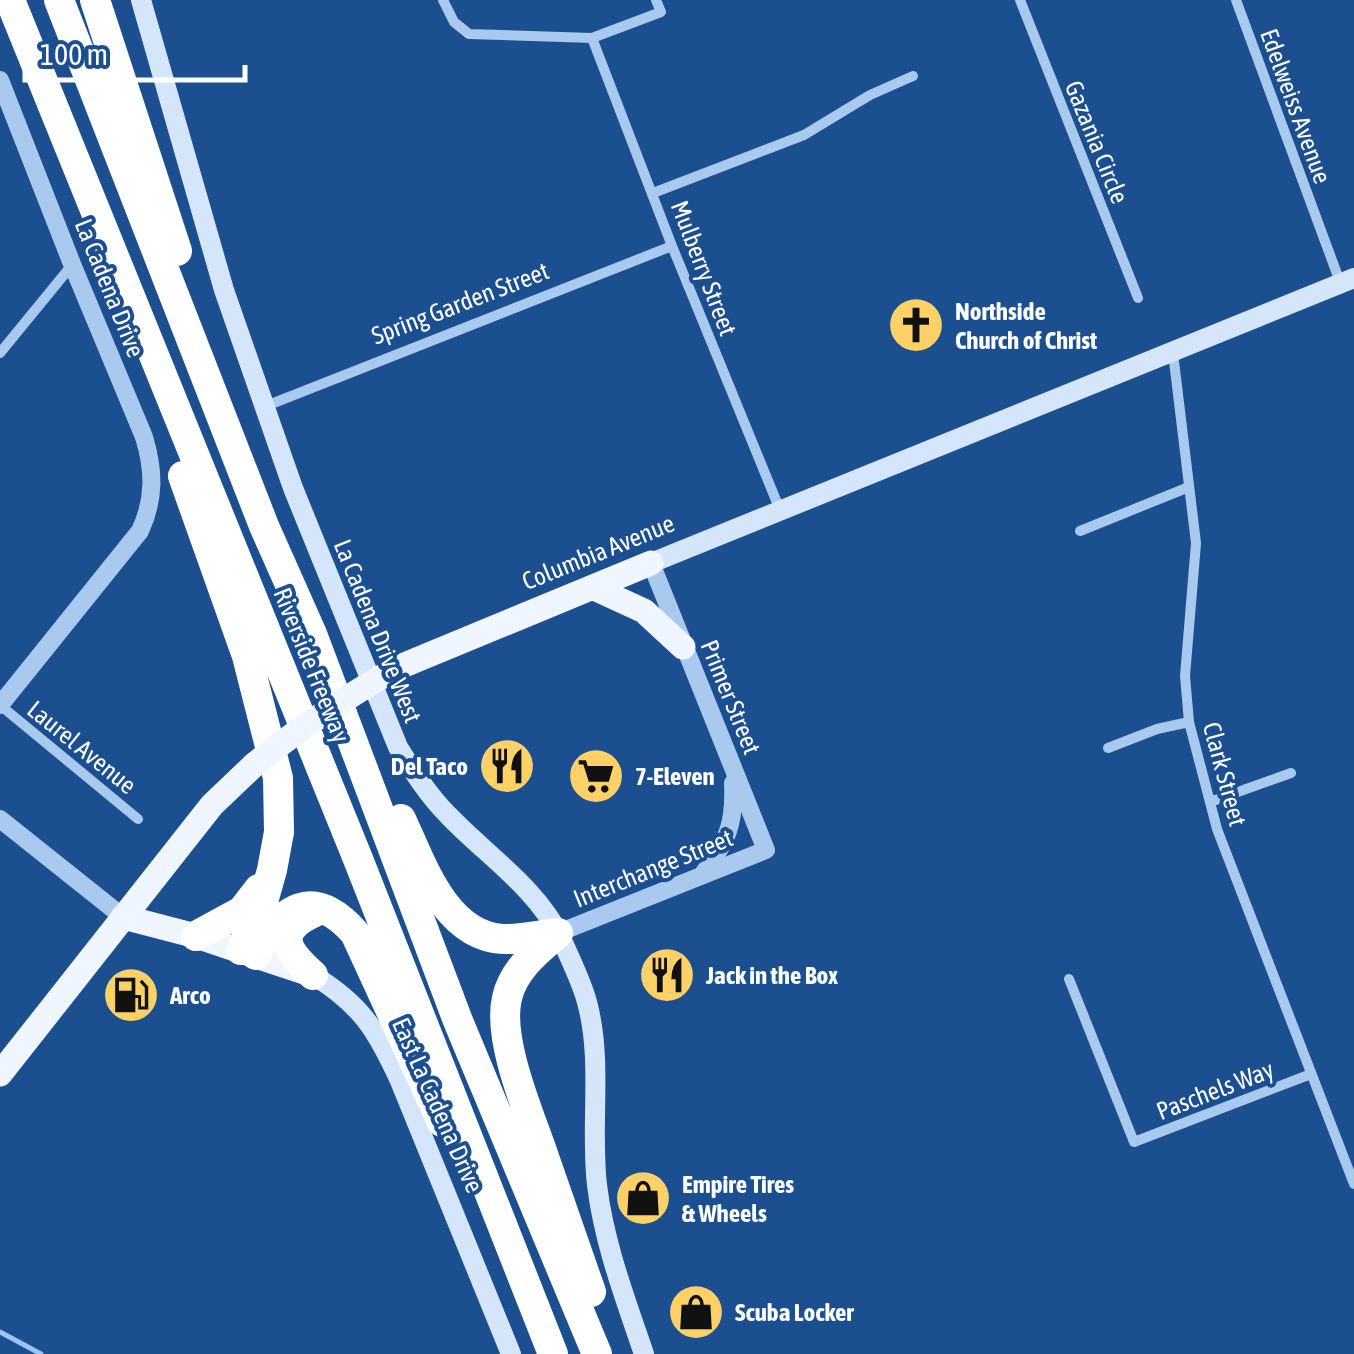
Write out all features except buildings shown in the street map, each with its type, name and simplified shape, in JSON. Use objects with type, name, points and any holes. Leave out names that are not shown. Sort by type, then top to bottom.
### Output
[{"type":"highway","name":"Riverside Freeway","points":[[10,0],[552,1354]]},
{"type":"highway","name":"Riverside Freeway","points":[[60,0],[264,526],[312,634],[458,1021],[597,1354]]},
{"type":"highway","points":[[95,0],[264,526]]},
{"type":"highway","points":[[153,352],[170,440],[248,656],[278,778],[278,832],[272,870],[248,952]]},
{"type":"highway","points":[[312,634],[336,667],[402,821],[450,912],[467,929],[484,936],[504,939],[558,932]]},
{"type":"highway","points":[[196,936],[242,910],[272,870]]},
{"type":"highway","points":[[248,952],[287,912],[303,906],[342,918],[355,932],[446,1132],[493,1199]]},
{"type":"highway","points":[[313,975],[294,958],[288,938],[300,919],[331,912]]},
{"type":"highway","points":[[558,932],[516,976],[507,996],[504,1020],[516,1074],[614,1354]]},
{"type":"main road","name":"La Cadena Drive West","points":[[141,0],[224,290],[293,488],[398,747],[444,812],[513,876],[558,932],[587,1002],[595,1064],[594,1148],[602,1220],[644,1354]]},
{"type":"main road","name":"Columbia Avenue","points":[[0,1074],[212,805],[300,727],[332,706],[440,648],[1347,280]]},
{"type":"main road","points":[[594,588],[644,611],[684,647]]},
{"type":"main road","name":"East La Cadena Drive","points":[[123,917],[196,936],[313,975],[367,1018],[388,1053],[511,1354]]},
{"type":"main road","points":[[0,1050],[34,1030]]},
{"type":"street","points":[[444,0],[454,22],[470,34],[592,38],[661,12],[656,0]]},
{"type":"street","name":"Gazania Circle","points":[[1020,0],[1138,298]]},
{"type":"street","name":"Edelweiss Avenue","points":[[1236,0],[1347,280]]},
{"type":"street","name":"Mulberry Street","points":[[592,38],[780,511]]},
{"type":"street","points":[[653,193],[804,135],[870,96],[914,76]]},
{"type":"street","name":"La Cadena Drive","points":[[0,80],[152,460],[152,496],[146,518],[132,542],[0,705]]},
{"type":"street","name":"Spring Garden Street","points":[[266,406],[672,246]]},
{"type":"street","points":[[0,353],[72,264]]},
{"type":"street","name":"Clark Street","points":[[1173,353],[1196,543],[1185,676],[1189,722],[1218,830],[1354,1184]]},
{"type":"street","points":[[1080,531],[1189,487]]},
{"type":"street","name":"Primer Street","points":[[651,563],[766,850]]},
{"type":"street","name":"Laurel Avenue","points":[[0,705],[138,819]]},
{"type":"street","points":[[1108,748],[1189,722]]},
{"type":"street","points":[[703,875],[730,831],[732,768]]},
{"type":"street","points":[[1210,802],[1290,773]]},
{"type":"street","points":[[0,819],[123,917]]},
{"type":"street","name":"Interchange Street","points":[[558,932],[766,850]]},
{"type":"street","name":"Paschels Way","points":[[1069,979],[1134,1142],[1311,1074]]},
{"type":"street","points":[[1340,1148],[1354,1142]]},
{"type":"waterway","points":[[0,1332],[41,1354]]},
{"type":"place","name":"Northside Church of Christ","points":[[916,325]]},
{"type":"place","name":"Del Taco","points":[[507,766]]},
{"type":"place","name":"7-Eleven","points":[[596,776]]},
{"type":"place","name":"Jack in the Box","points":[[667,975]]},
{"type":"place","name":"Arco","points":[[131,995]]},
{"type":"place","name":"Empire Tires & Wheels","points":[[643,1198]]},
{"type":"place","name":"Scuba Locker","points":[[696,1312]]}]
